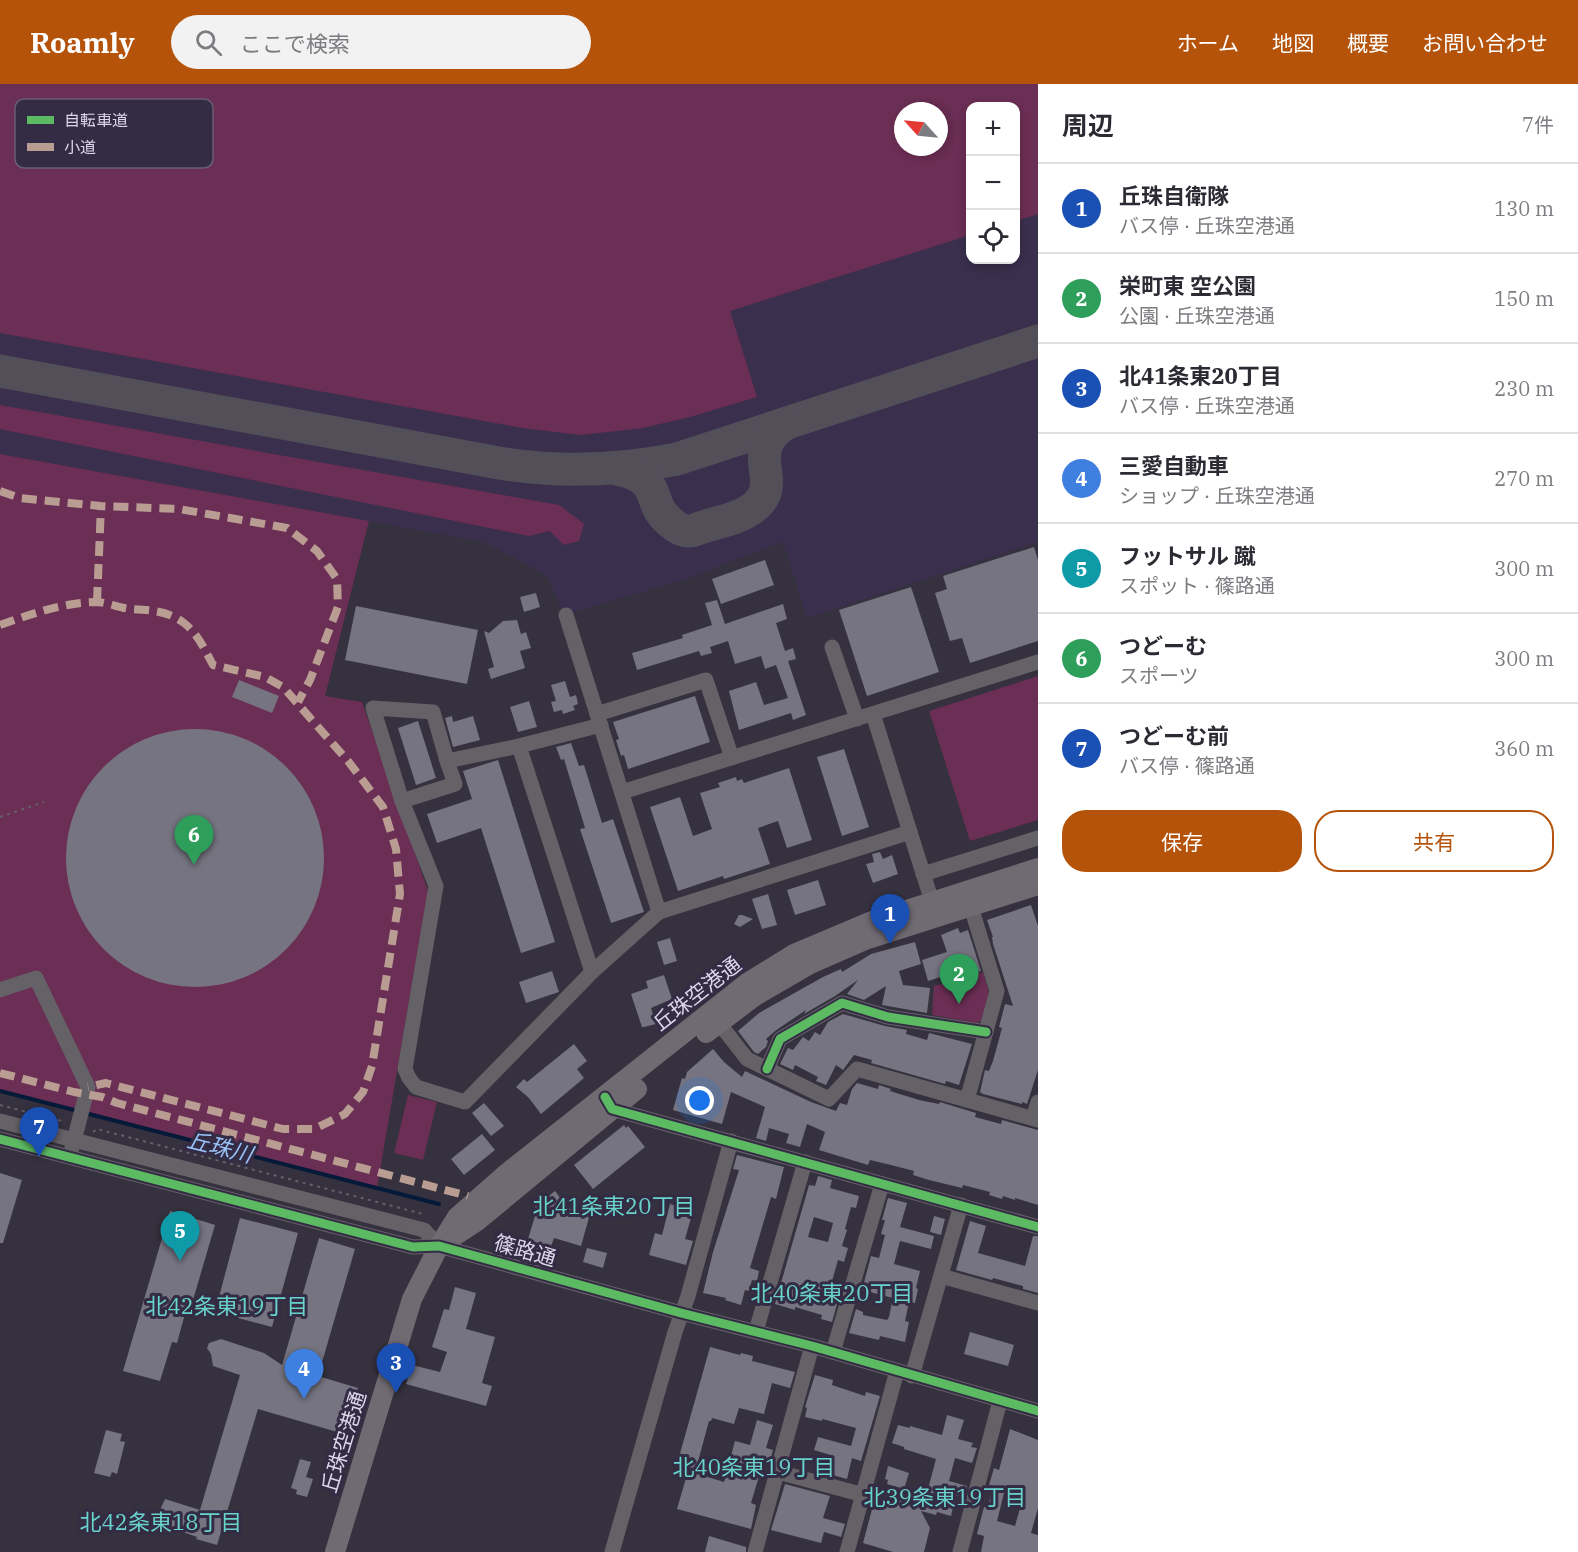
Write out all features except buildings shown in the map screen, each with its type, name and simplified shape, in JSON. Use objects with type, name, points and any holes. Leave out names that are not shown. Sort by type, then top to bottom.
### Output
[{"type":"main road","name":"丘珠空港通","points":[[335,1552],[412,1299],[439,1246],[457,1217],[507,1173],[755,996],[810,964],[1038,868]]},
{"type":"main road","name":"丘珠空港通","points":[[608,1103],[747,983],[794,954],[872,921],[971,906],[1038,885]]},
{"type":"street","points":[[566,615],[659,912]]},
{"type":"street","points":[[832,647],[857,719]]},
{"type":"street","points":[[622,792],[1038,662]]},
{"type":"street","points":[[447,761],[519,746],[599,720],[706,680],[732,758]]},
{"type":"street","points":[[402,801],[455,784],[432,712],[372,708],[402,801],[436,886],[405,1069],[416,1087],[465,1102],[592,972],[659,912],[910,832]]},
{"type":"street","points":[[873,714],[935,910]]},
{"type":"street","points":[[519,746],[592,972]]},
{"type":"street","points":[[923,874],[1038,838]]},
{"type":"street","points":[[967,1100],[997,991],[971,906]]},
{"type":"street","points":[[0,990],[36,978],[88,1087],[69,1157]]},
{"type":"street","points":[[767,1069],[780,1039],[842,1003],[888,1017],[986,1032]]},
{"type":"street","points":[[719,1023],[747,1059],[829,1099],[857,1069],[1036,1119],[1038,1102]]},
{"type":"street","points":[[608,1103],[731,1141],[1038,1227]]},
{"type":"street","name":"篠路通","points":[[0,1121],[77,1133],[424,1230],[439,1246]]},
{"type":"street","name":"篠路通","points":[[0,1139],[413,1247],[439,1246],[681,1314],[812,1346],[1038,1412]]},
{"type":"street","points":[[612,1552],[731,1141]]},
{"type":"street","points":[[756,1331],[805,1162]]},
{"type":"street","points":[[833,1352],[882,1184]]},
{"type":"street","points":[[912,1376],[961,1206]]},
{"type":"street","points":[[941,1276],[1038,1303]]},
{"type":"street","points":[[755,1552],[812,1346]]},
{"type":"street","points":[[847,1552],[897,1371]]},
{"type":"street","points":[[960,1552],[1000,1401]]},
{"type":"street","points":[[778,1472],[864,1495]]},
{"type":"path","points":[[0,817],[44,802]]},
{"type":"path","points":[[0,1105],[62,1121],[77,1133],[97,1129],[423,1214]]},
{"type":"shaded area","points":[[0,84],[1038,84],[1038,542],[807,618],[783,542],[683,580],[564,615],[547,575],[483,542],[0,454]]},
{"type":"shaded area","points":[[0,84],[1038,84],[1038,214],[1020,220],[1020,102],[966,102],[966,236],[730,311],[757,397],[643,428],[581,435],[522,428],[0,333]]},
{"type":"shaded area","points":[[0,405],[559,505],[584,524],[579,541],[564,545],[550,531],[529,536],[0,429]]},
{"type":"shaded area","points":[[0,454],[369,521],[325,696],[362,702],[428,891],[377,1188],[0,1091]]},
{"type":"shaded area","points":[[1038,676],[1038,820],[970,841],[929,711]]},
{"type":"shaded area","points":[[983,972],[989,993],[982,1020],[977,1023],[932,1015],[934,986]]},
{"type":"shaded area","points":[[408,1095],[437,1102],[423,1160],[394,1153]]},
{"type":"waterway","name":"丘珠川","points":[[0,1091],[78,1111]]},
{"type":"waterway","name":"丘珠川","points":[[85,1113],[439,1204]]},
{"type":"taxiway","points":[[0,371],[499,463],[544,468],[588,469],[632,466],[677,459],[1038,341]]},
{"type":"taxiway","points":[[617,469],[633,473],[643,479],[663,515],[680,529],[693,531],[739,516],[761,500],[766,490],[764,458],[766,447],[772,436],[785,424]]},
{"type":"marked path","points":[[0,491],[20,498],[101,506],[179,509],[287,528],[317,551],[337,579],[338,607],[310,680],[298,702]]},
{"type":"marked path","points":[[97,602],[101,506]]},
{"type":"marked path","points":[[0,625],[59,607],[95,602],[159,612],[178,619],[197,637],[213,665],[265,677],[283,687],[348,761],[383,807],[396,849],[400,894],[372,1066],[363,1092],[345,1114],[314,1129],[283,1129],[106,1083],[88,1087]]},
{"type":"marked path","points":[[0,1073],[102,1097],[117,1103],[468,1196]]},
{"type":"cycle path","points":[[767,1069],[780,1039],[842,1003],[888,1017],[986,1032]]},
{"type":"cycle path","points":[[605,1097],[612,1109],[1038,1227]]},
{"type":"cycle path","points":[[0,1139],[413,1247],[439,1246],[681,1313],[812,1346],[1038,1411]]},
{"type":"place","name":"つどーむ","points":[[194,865]]},
{"type":"place","name":"丘珠自衛隊","points":[[890,944]]},
{"type":"place","name":"栄町東 空公園","points":[[959,1004]]},
{"type":"place","name":"つどーむ前","points":[[39,1157]]},
{"type":"place","name":"フットサル 蹴","points":[[180,1261]]},
{"type":"place","name":"北41条東20丁目","points":[[396,1393]]},
{"type":"place","name":"三愛自動車","points":[[304,1399]]},
{"type":"district","name":"北41条東20丁目","points":[[614,1206]]},
{"type":"district","name":"北40条東20丁目","points":[[832,1293]]},
{"type":"district","name":"北42条東19丁目","points":[[227,1306]]},
{"type":"district","name":"北40条東19丁目","points":[[754,1467]]},
{"type":"district","name":"北39条東19丁目","points":[[945,1497]]},
{"type":"district","name":"北42条東18丁目","points":[[161,1522]]}]
